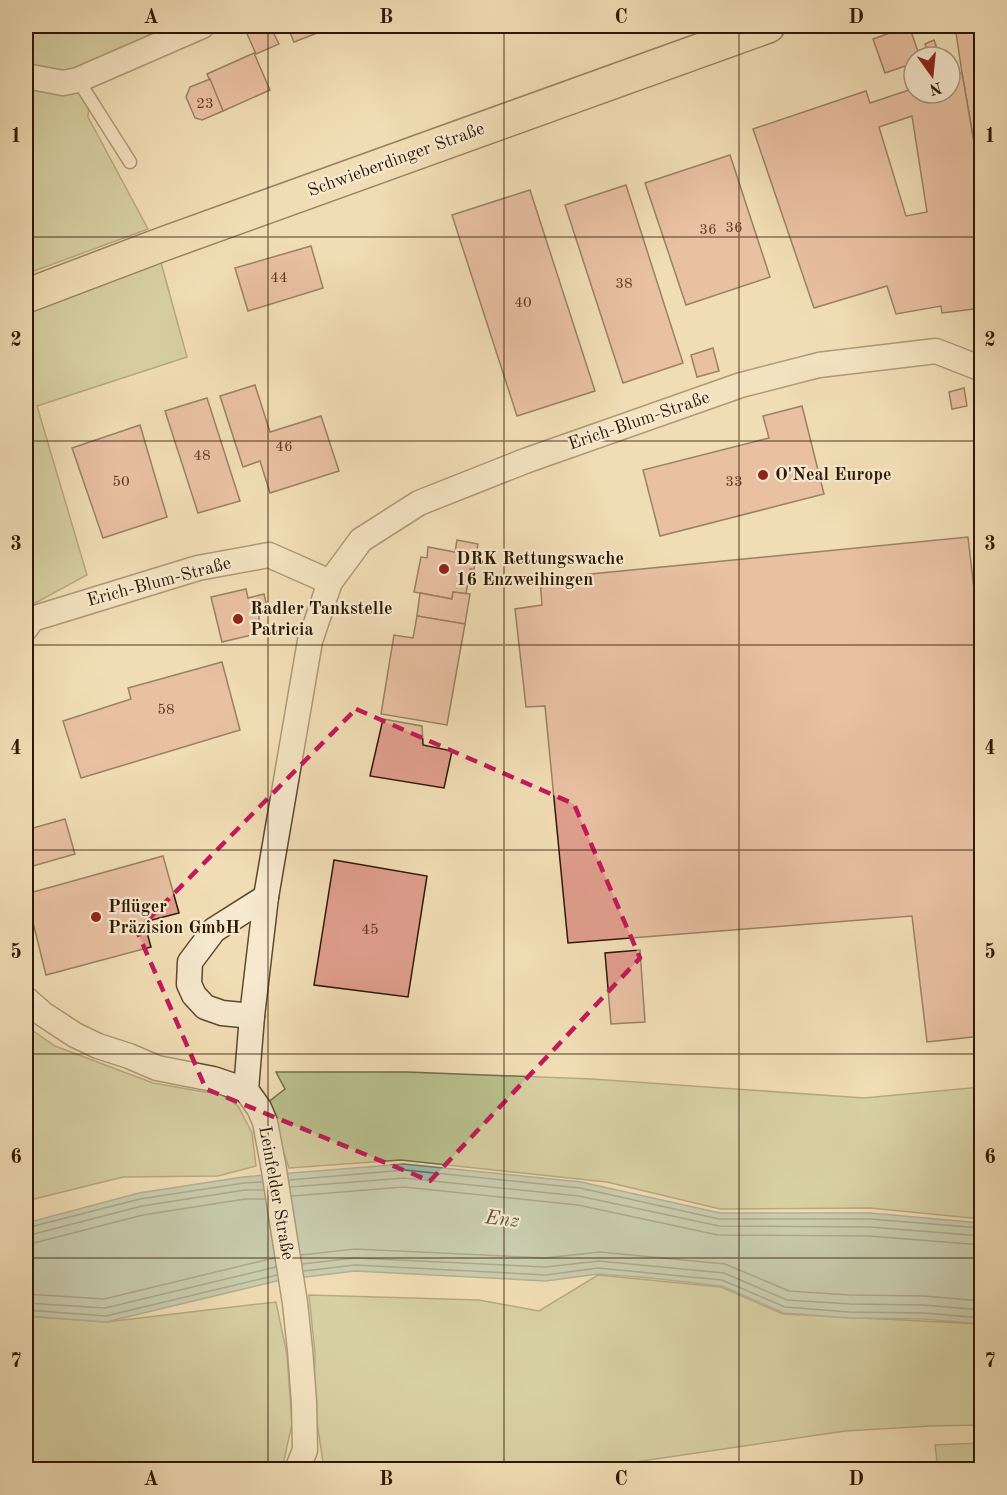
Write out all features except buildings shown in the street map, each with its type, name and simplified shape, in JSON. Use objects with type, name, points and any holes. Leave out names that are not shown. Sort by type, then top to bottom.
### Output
[{"type":"main road","name":"Schwieberdinger Straße","points":[[26,296],[163,244],[768,26]]},
{"type":"street","points":[[26,76],[63,83],[78,80],[202,26]]},
{"type":"street","name":"Erich-Blum-Straße","points":[[246,1090],[252,1016],[267,897],[282,796],[310,641],[330,582],[361,540],[419,503],[525,460],[741,385],[819,365],[936,351],[981,369]]},
{"type":"street","name":"Erich-Blum-Straße","points":[[26,628],[32,619],[187,571],[269,555],[330,582]]},
{"type":"street","points":[[252,1016],[222,1013],[205,1007],[194,995],[189,984],[190,962],[214,930],[267,897]]},
{"type":"street","points":[[26,999],[43,1014],[75,1035],[98,1046],[156,1068],[213,1079],[246,1090]]},
{"type":"street","name":"Leinfelder Straße","points":[[246,1090],[259,1108],[265,1122],[295,1303],[304,1402],[305,1450],[297,1470]]},
{"type":"lane","points":[[78,80],[130,162]]},
{"type":"highlighted area","points":[[356,709],[574,804],[640,958],[430,1181],[206,1089],[137,931]]},
{"type":"green space","points":[[36,26],[217,26],[90,83],[88,117],[148,229],[26,274],[26,37]]},
{"type":"green space","points":[[160,259],[187,357],[37,406],[87,575],[26,608],[26,312]]},
{"type":"green space","points":[[26,1026],[55,1046],[153,1083],[222,1095],[238,1106],[252,1133],[256,1166],[218,1176],[123,1177],[26,1201]]},
{"type":"green space","points":[[276,1072],[407,1072],[592,1079],[864,1098],[981,1087],[981,1219],[870,1208],[720,1209],[607,1182],[401,1160],[289,1168],[267,1103],[285,1089]]},
{"type":"green space","points":[[598,1275],[721,1287],[783,1314],[981,1324],[981,1425],[845,1431],[597,1469],[324,1469],[314,1402],[315,1353],[309,1295],[479,1300],[539,1311]]},
{"type":"green space","points":[[276,1302],[287,1355],[292,1424],[282,1469],[26,1469],[26,1316],[106,1322]]},
{"type":"green space","points":[[981,1443],[981,1469],[938,1469],[935,1445]]},
{"type":"water","name":"Enz","points":[[404,1164],[581,1182],[720,1213],[870,1213],[981,1223],[981,1324],[784,1313],[722,1286],[650,1278],[598,1274],[546,1281],[355,1271],[281,1280],[106,1322],[26,1316],[26,1223],[139,1193],[243,1177]]},
{"type":"place","name":"O'Neal Europe","points":[[763,475]]},
{"type":"place","name":"DRK Rettungswache 16 Enzweihingen","points":[[444,569]]},
{"type":"place","name":"Radler Tankstelle Patricia","points":[[238,619]]},
{"type":"place","name":"Pflüger Präzision GmbH","points":[[96,917]]}]
